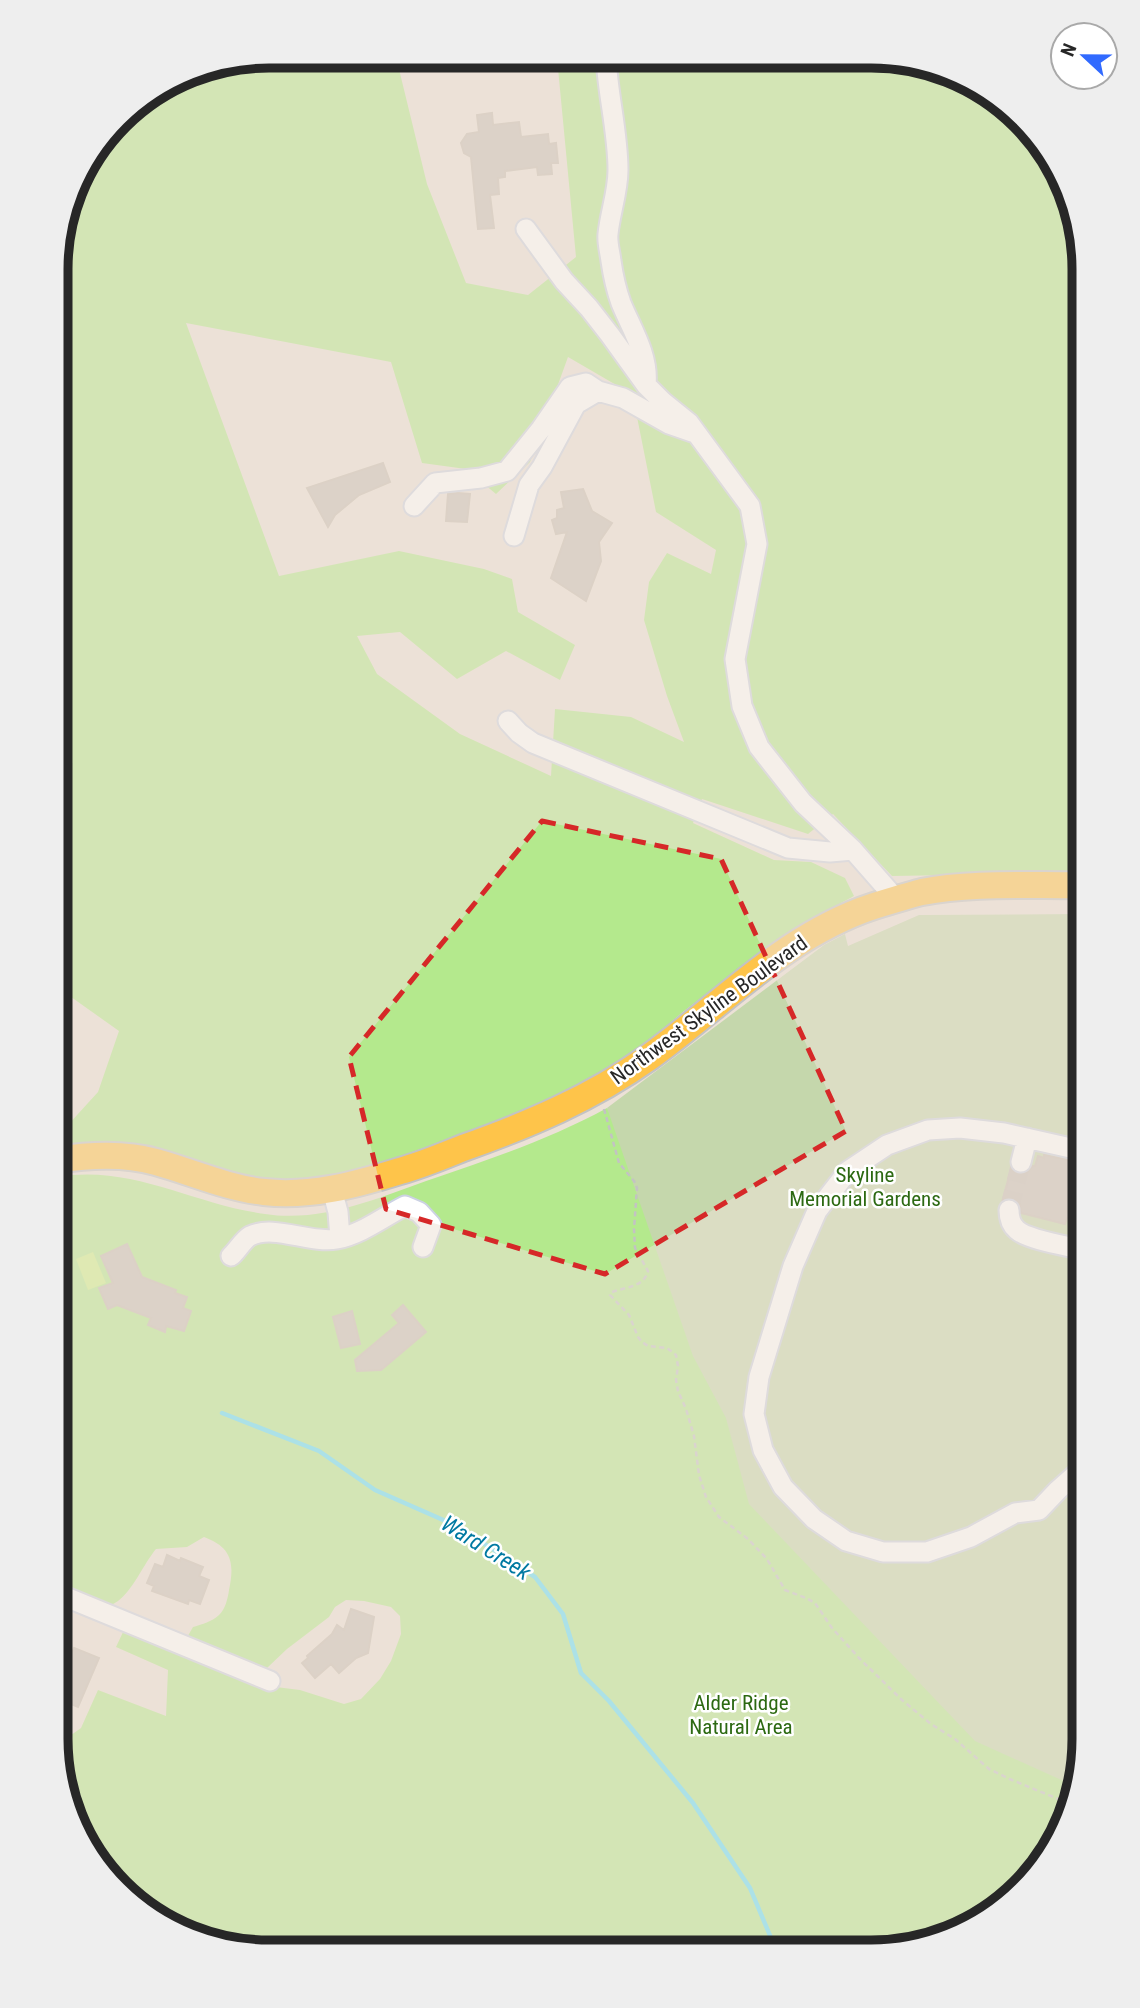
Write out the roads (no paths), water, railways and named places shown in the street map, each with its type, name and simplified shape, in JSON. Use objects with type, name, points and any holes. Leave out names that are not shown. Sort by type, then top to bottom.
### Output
[{"type":"main road","name":"Northwest Skyline Boulevard","points":[[68,1159],[128,1156],[252,1190],[302,1193],[332,1190],[402,1170],[550,1115],[649,1058],[765,964],[836,922],[871,907],[924,892],[952,888],[1072,885]]},
{"type":"street","points":[[606,68],[618,172],[608,235],[611,262],[620,300],[648,371],[646,385]]},
{"type":"street","points":[[526,229],[646,385],[689,423],[750,506],[757,544],[735,659],[742,706],[759,747],[803,803],[853,850],[896,899]]},
{"type":"street","points":[[414,506],[435,483],[481,478],[507,471],[570,387],[586,383],[598,391],[623,398],[669,424],[696,433]]},
{"type":"street","points":[[514,536],[528,485],[542,467],[576,404],[598,391]]},
{"type":"street","points":[[508,721],[533,743],[788,848],[830,852],[853,850]]},
{"type":"street","points":[[1071,1148],[1003,1133],[960,1128],[928,1130],[887,1146],[848,1171],[817,1210],[793,1266],[759,1377],[754,1414],[762,1450],[783,1487],[814,1519],[846,1541],[883,1552],[927,1552],[971,1537],[1015,1513],[1039,1510],[1071,1478]]},
{"type":"street","points":[[1021,1162],[1027,1138]]},
{"type":"street","points":[[332,1190],[338,1212],[340,1238]]},
{"type":"street","points":[[231,1256],[250,1237],[285,1233],[317,1240],[340,1238],[362,1230],[405,1206],[419,1212],[431,1225],[424,1247]]},
{"type":"street","points":[[1009,1210],[1012,1225],[1024,1235],[1071,1247]]},
{"type":"street","points":[[68,1598],[270,1681]]},
{"type":"waterway","name":"Ward Creek","points":[[222,1413],[319,1451],[375,1490],[457,1526],[535,1577],[563,1614],[581,1673],[609,1701],[693,1803],[750,1888],[772,1940]]},
{"type":"tunnel","points":[[1009,1210],[1021,1162]]},
{"type":"park label","name":"Skyline Memorial Gardens","points":[[865,1187]]},
{"type":"park label","name":"Alder Ridge Natural Area","points":[[741,1715]]}]
